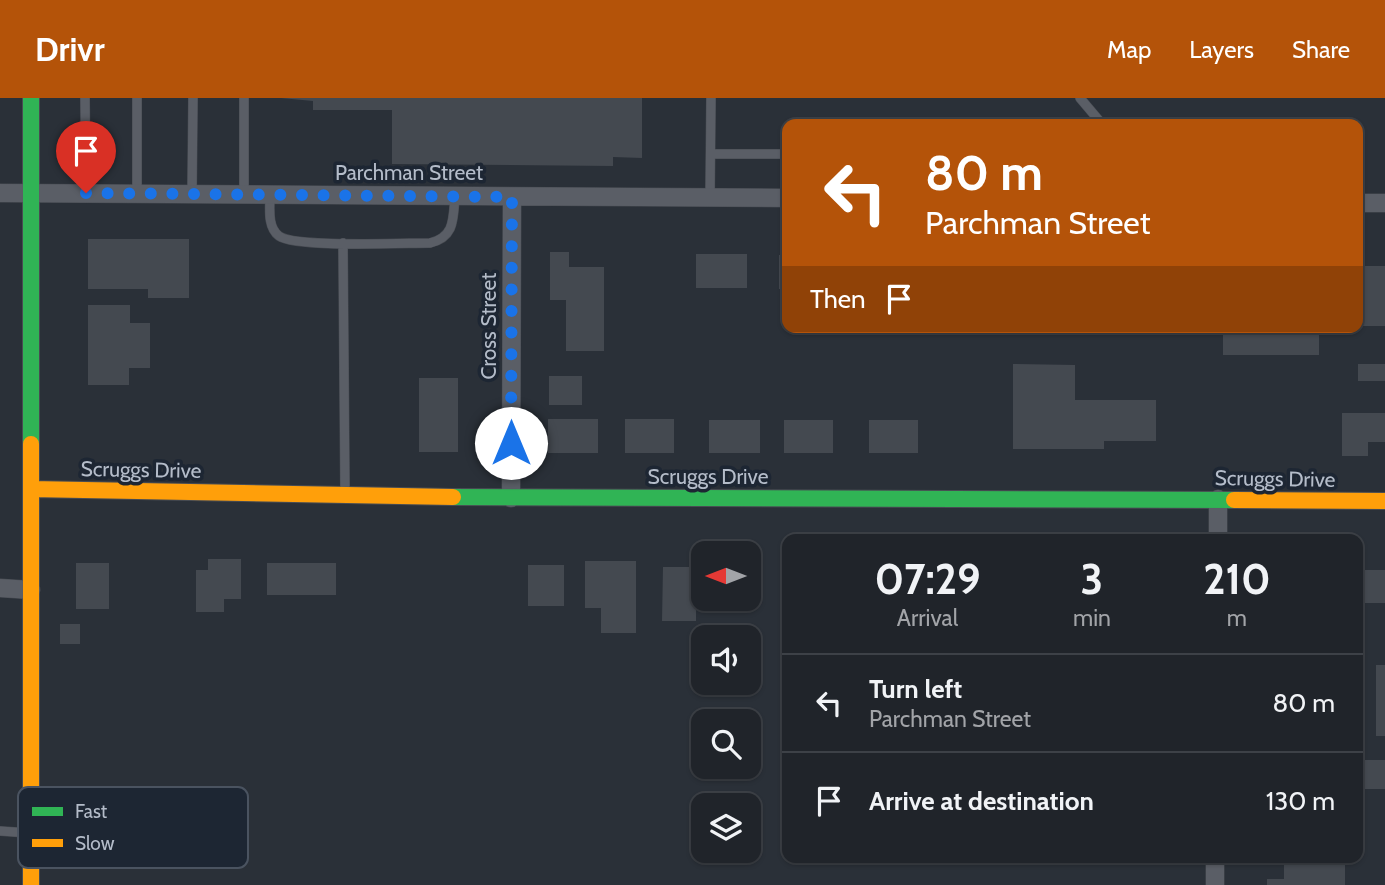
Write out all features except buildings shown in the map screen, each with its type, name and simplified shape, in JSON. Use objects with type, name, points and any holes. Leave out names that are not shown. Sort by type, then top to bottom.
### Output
[{"type":"street","points":[[31,98],[31,787]]},
{"type":"street","name":"Parchman Street","points":[[0,193],[782,198]]},
{"type":"street","name":"Cross Street","points":[[511,498],[512,197]]},
{"type":"street","points":[[1363,202],[1385,203]]},
{"type":"street","name":"Scruggs Drive","points":[[31,489],[511,498],[1385,501]]},
{"type":"street","points":[[1218,499],[1218,534]]},
{"type":"street","points":[[0,588],[31,590]]},
{"type":"street","points":[[1215,863],[1215,885]]},
{"type":"lane","points":[[85,98],[86,193]]},
{"type":"lane","points":[[137,98],[138,194]]},
{"type":"lane","points":[[192,194],[193,98]]},
{"type":"lane","points":[[244,98],[244,194]]},
{"type":"lane","points":[[710,198],[712,98]]},
{"type":"lane","points":[[1080,98],[1098,119]]},
{"type":"lane","points":[[711,154],[782,154]]},
{"type":"lane","points":[[270,195],[271,224],[279,237],[294,241],[343,243],[430,243],[442,240],[449,235],[453,223],[456,196]]},
{"type":"lane","points":[[343,243],[345,495]]},
{"type":"lane","points":[[0,831],[18,833]]},
{"type":"traffic: fast","points":[[31,98],[31,444]]},
{"type":"traffic: fast","points":[[453,497],[1234,500]]},
{"type":"traffic: slow","points":[[31,444],[31,787]]},
{"type":"traffic: slow","points":[[31,489],[453,497]]},
{"type":"traffic: slow","points":[[1234,500],[1385,501]]},
{"type":"traffic: slow","points":[[31,868],[31,885]]},
{"type":"route","points":[[86,193],[512,197],[511,443]]}]
